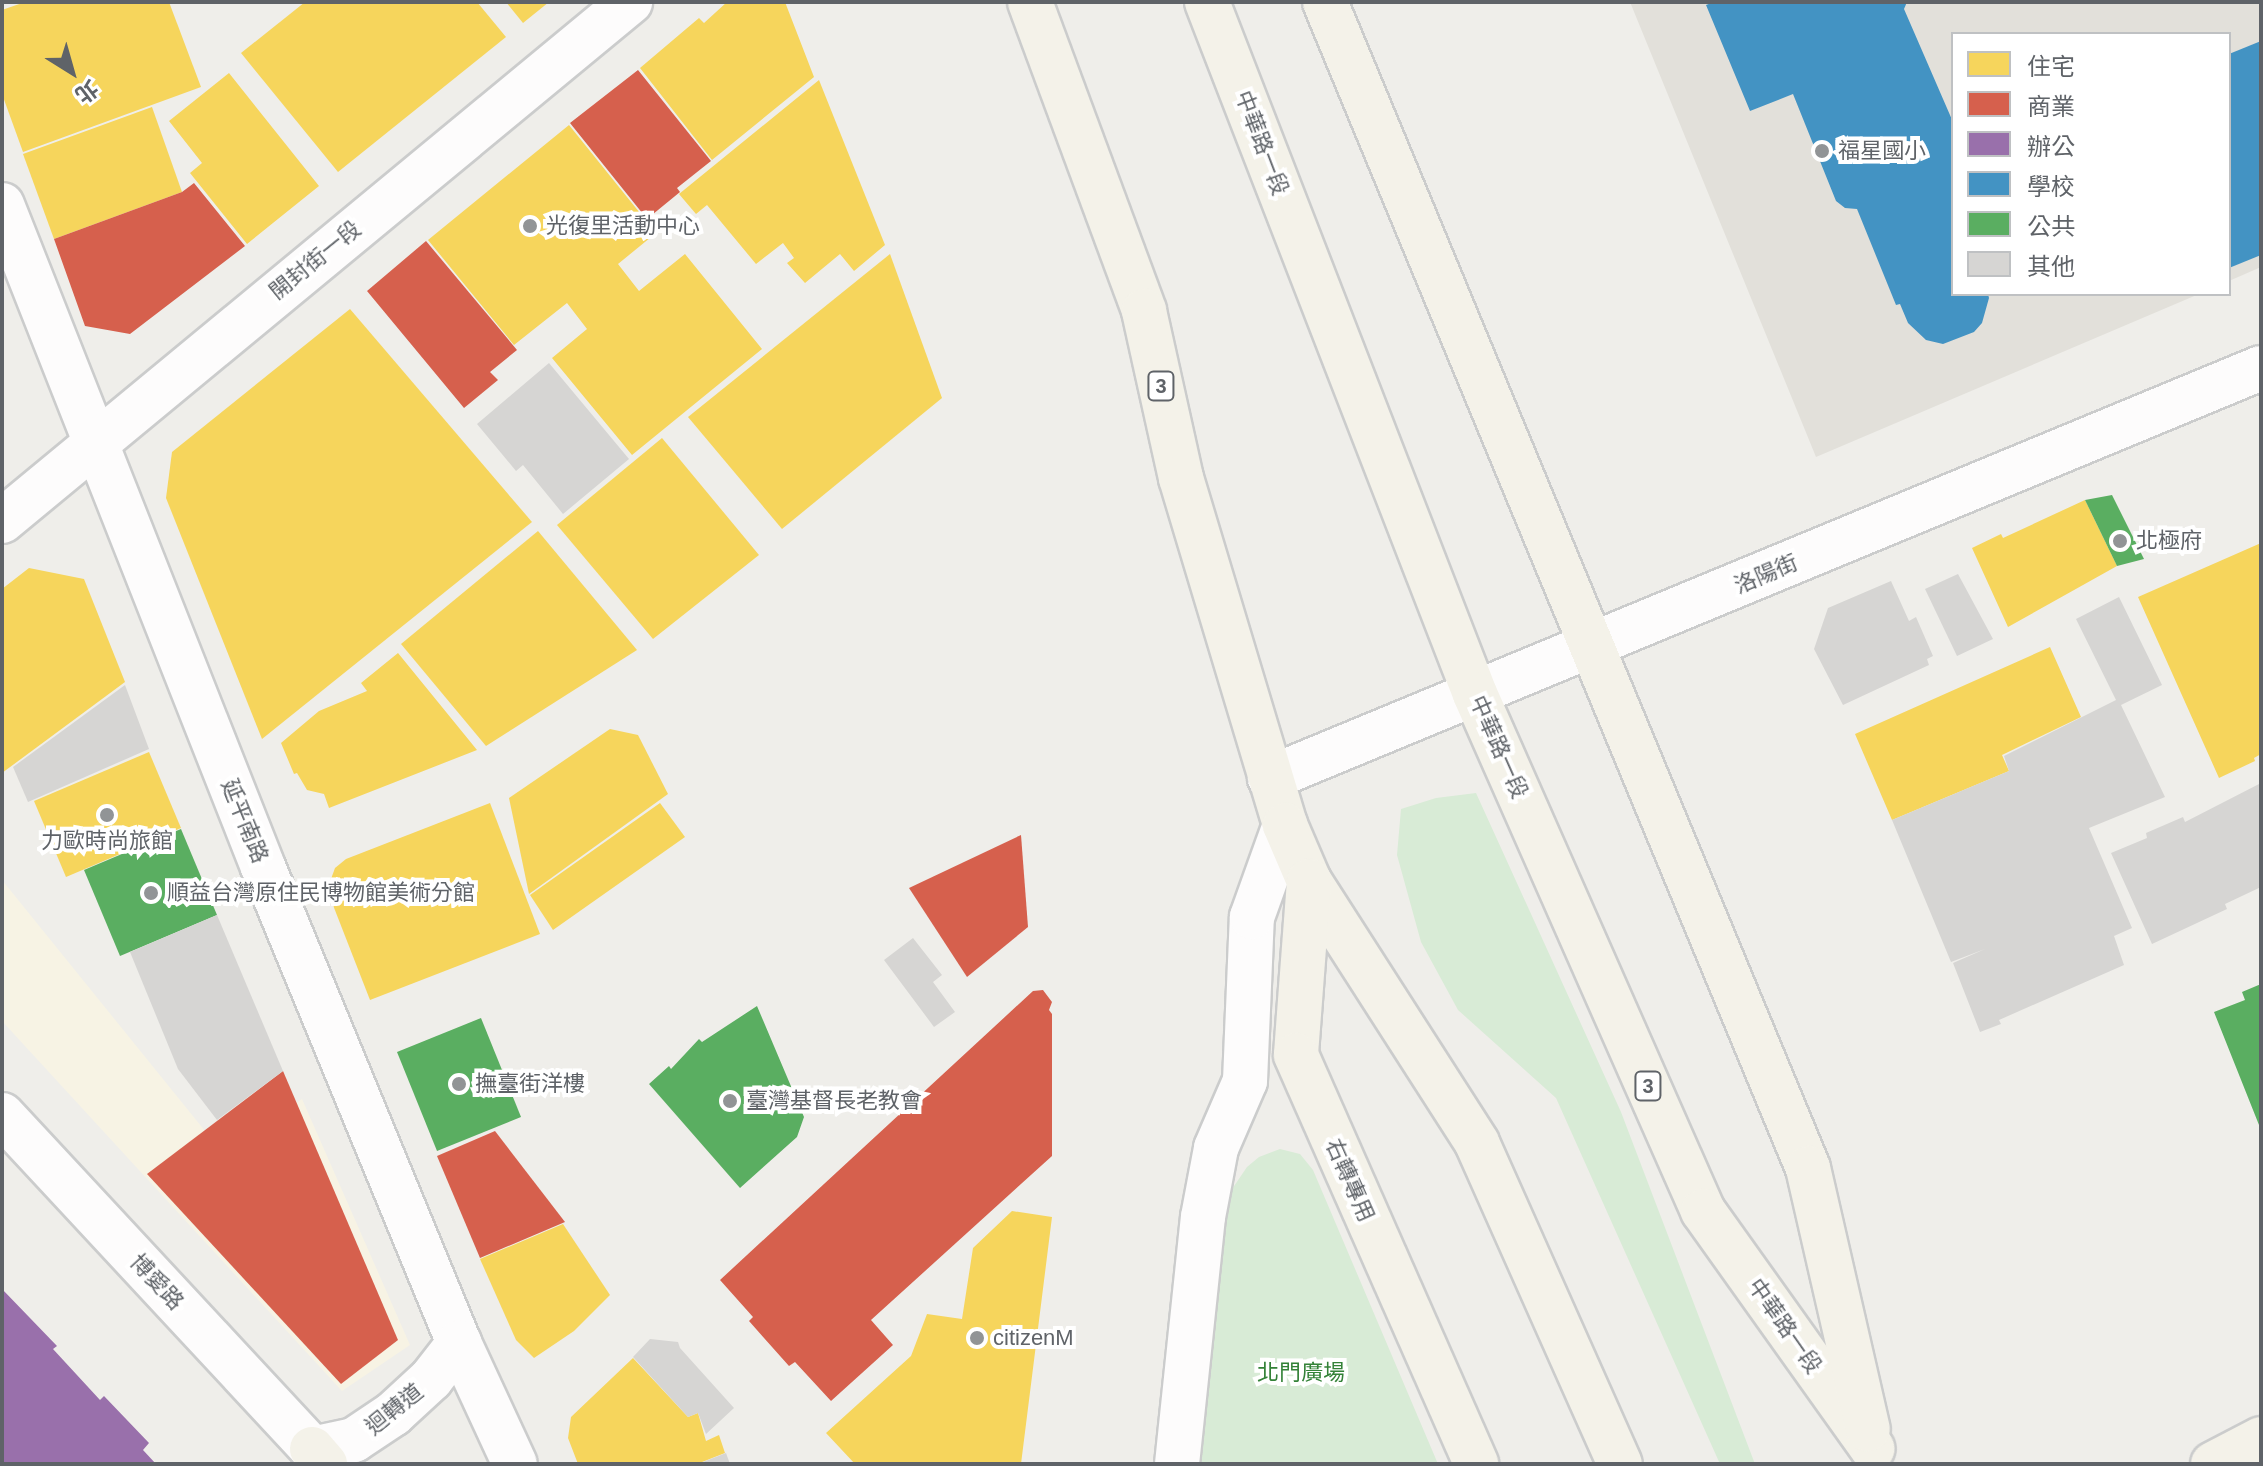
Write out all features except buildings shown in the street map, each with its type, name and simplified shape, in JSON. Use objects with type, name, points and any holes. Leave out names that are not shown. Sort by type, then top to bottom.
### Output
[{"type":"main road","name":"3","points":[[1030,2],[1144,311],[1181,478],[1285,825],[1309,881],[1477,1143],[1620,1464]]},
{"type":"main road","name":"中華路一段","points":[[1207,2],[1475,694],[1703,1211],[1872,1456]]},
{"type":"main road","name":"中華路一段","points":[[1325,2],[1808,1168],[1872,1456]]},
{"type":"main road","name":"右轉專用","points":[[1309,881],[1296,1055],[1476,1464]]},
{"type":"main road","points":[[2213,1464],[2261,1439]]},
{"type":"street","name":"開封街一段","points":[[2,521],[630,2]]},
{"type":"street","name":"延平南路","points":[[2,205],[269,881],[459,1343],[507,1448]]},
{"type":"street","name":"洛陽街","points":[[1270,778],[2261,368]]},
{"type":"street","points":[[1177,1464],[1206,1203],[1216,1148],[1245,1081],[1252,917],[1285,825]]},
{"type":"street","name":"博愛路","points":[[2,1115],[318,1456]]},
{"type":"street","name":"迴轉道","points":[[318,1456],[354,1440],[393,1414],[431,1379],[459,1343]]},
{"type":"shaded area","name":"福星國小","points":[[1630,2],[2261,2],[2261,267],[2231,280],[2231,32],[1951,32],[1951,296],[2194,296],[1816,457]]},
{"type":"shaded area","points":[[2,880],[222,1152],[302,1099],[410,1345],[342,1391],[2,1021]]},
{"type":"green space","points":[[1476,793],[1621,1112],[1755,1464],[1720,1464],[1556,1098],[1458,1010],[1421,942],[1397,855],[1401,809],[1436,798]]},
{"type":"green space","name":"北門廣場","points":[[1280,1149],[1300,1154],[1313,1170],[1438,1464],[1197,1464],[1208,1382],[1220,1230],[1228,1195],[1247,1167],[1259,1157]]},
{"type":"place","name":"福星國小","points":[[1822,151]]},
{"type":"place","name":"光復里活動中心","points":[[530,226]]},
{"type":"place","name":"北極府","points":[[2120,541]]},
{"type":"place","name":"力歐時尚旅館","points":[[107,815]]},
{"type":"place","name":"順益台灣原住民博物館美術分館","points":[[151,893]]},
{"type":"place","name":"撫臺街洋樓","points":[[459,1084]]},
{"type":"place","name":"臺灣基督長老教會","points":[[730,1101]]},
{"type":"place","name":"citizenM","points":[[977,1338]]}]
